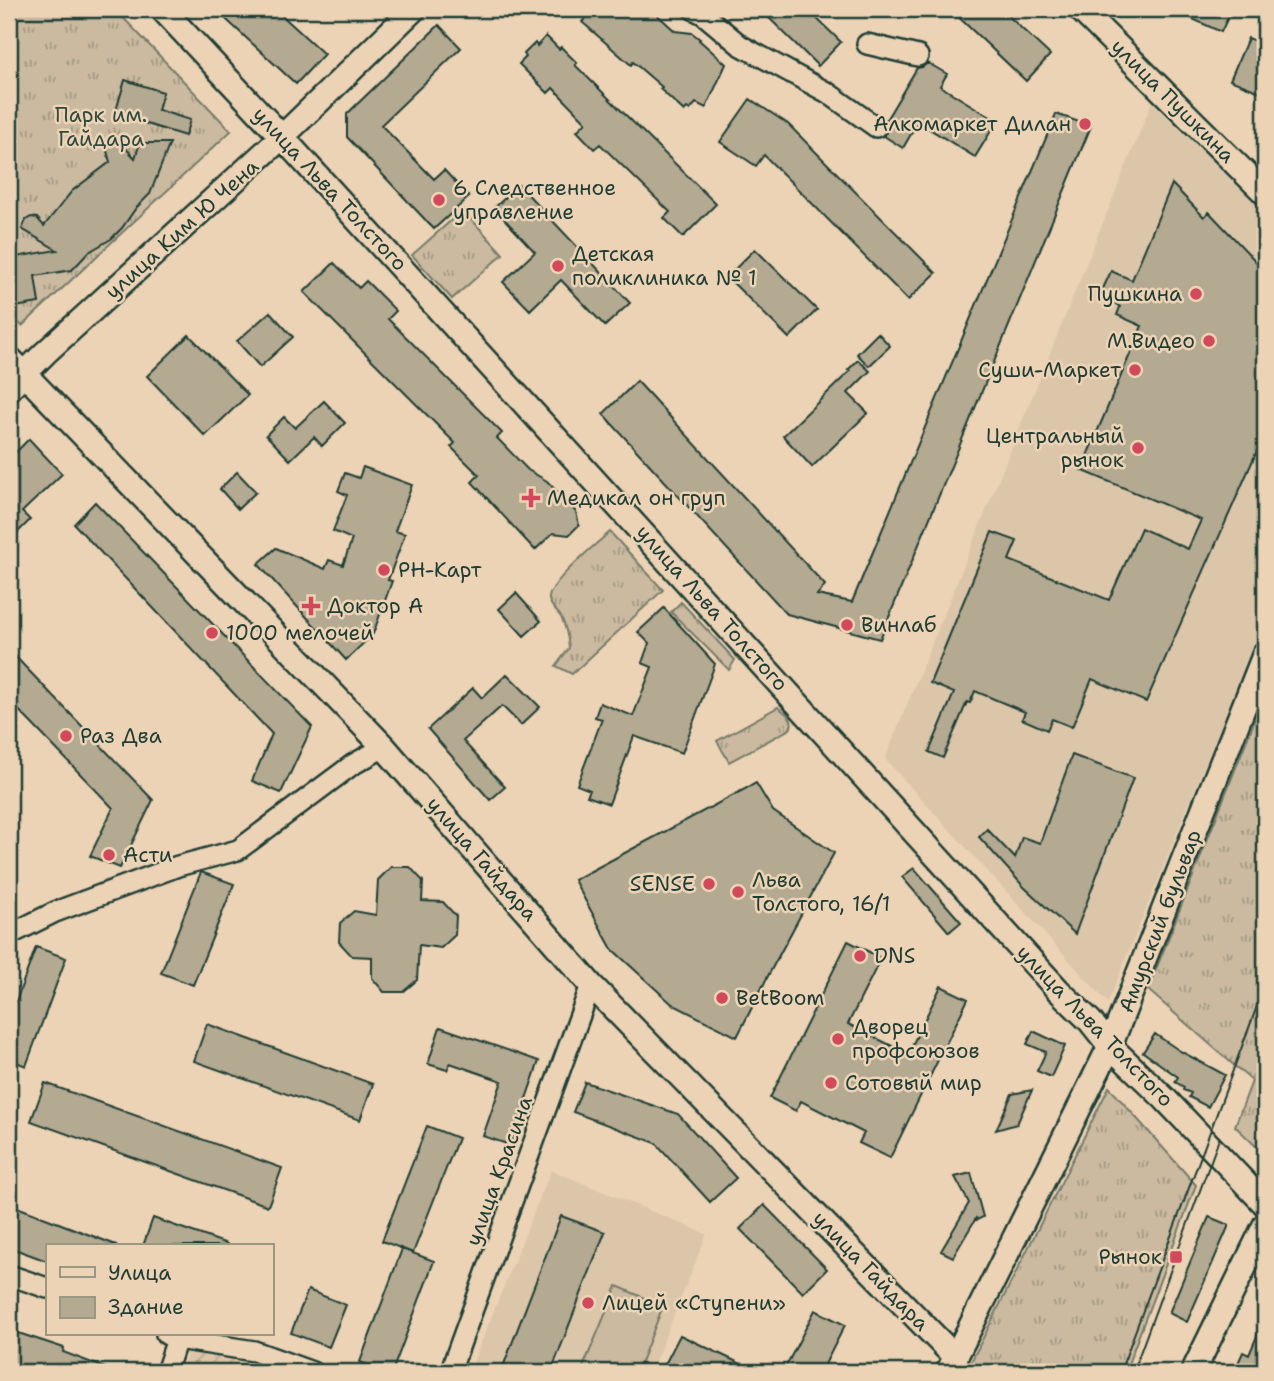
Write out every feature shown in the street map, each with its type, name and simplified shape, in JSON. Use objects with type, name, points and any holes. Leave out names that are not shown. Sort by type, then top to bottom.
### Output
[{"type":"street","name":"улица Льва Толстого","points":[[162,9],[282,136],[1110,1046],[1165,1099],[1265,1204]]},
{"type":"street","name":"улица Ким Ю Чена","points":[[14,373],[282,136],[414,9]]},
{"type":"street","points":[[693,9],[703,14],[740,46],[828,93],[876,127]]},
{"type":"street","name":"улица Пушкина","points":[[1080,9],[1265,193]]},
{"type":"street","points":[[867,44],[918,56]]},
{"type":"street","name":"улица Гайдара","points":[[14,373],[384,747],[591,985],[952,1365]]},
{"type":"street","name":"Амурский бульвар","points":[[952,1365],[1110,1046],[1265,653]]},
{"type":"street","points":[[9,935],[55,912],[178,866],[237,850],[352,765],[384,747]]},
{"type":"street","name":"улица Красина","points":[[450,1372],[591,985]]},
{"type":"street","points":[[1193,1372],[1265,1225]]},
{"type":"street","points":[[9,1275],[46,1288]]},
{"type":"street","points":[[166,1372],[172,1336],[254,1351],[312,1372]]},
{"type":"shaded area","name":"Центральный рынок","points":[[1152,102],[1265,213],[1265,617],[1108,1003],[885,759]]},
{"type":"shaded area","name":"Лицей «Ступени»","points":[[551,1170],[707,1234],[651,1372],[469,1372]]},
{"type":"shaded area","points":[[189,1347],[246,1353],[295,1372],[181,1372]]},
{"type":"green space","name":"Парк им. Гайдара","points":[[9,9],[115,9],[231,131],[22,326],[9,313]]},
{"type":"green space","points":[[463,210],[503,254],[452,299],[412,255]]},
{"type":"green space","points":[[610,532],[663,590],[572,674],[556,666],[569,648],[563,621],[549,599],[556,583]]},
{"type":"green space","points":[[681,602],[735,660],[729,670],[671,612]]},
{"type":"green space","points":[[1265,694],[1265,1155],[1235,1126],[1252,1081],[1148,990]]},
{"type":"green space","points":[[778,707],[791,719],[790,729],[729,762],[717,741]]},
{"type":"green space","points":[[1109,1087],[1196,1185],[1125,1372],[966,1372]]},
{"type":"green space","points":[[617,1286],[663,1306],[637,1372],[581,1372]]},
{"type":"building","points":[[215,9],[275,9],[324,54],[296,84]]},
{"type":"building","points":[[594,9],[651,9],[675,31],[692,33],[700,39],[726,64],[706,108],[696,103],[690,110],[687,108],[684,111],[660,89],[662,87],[633,62],[631,65],[582,22]]},
{"type":"building","points":[[760,9],[807,9],[841,42],[818,66]]},
{"type":"building","points":[[950,9],[1001,9],[1050,55],[1026,81]]},
{"type":"building","points":[[1171,9],[1232,9],[1221,32]]},
{"type":"building","points":[[439,25],[461,48],[381,125],[434,179],[444,170],[469,197],[434,229],[347,137],[347,114]]},
{"type":"building","points":[[546,36],[559,49],[561,47],[577,63],[575,65],[716,204],[683,237],[664,218],[670,212],[600,144],[594,149],[577,131],[586,122],[553,88],[548,93],[519,64],[526,57],[524,54]]},
{"type":"building","points":[[1248,38],[1265,45],[1265,94],[1230,80]]},
{"type":"building","points":[[928,63],[947,74],[940,86],[997,121],[975,157],[918,122],[903,148],[884,136],[888,129],[886,120],[917,68]]},
{"type":"building","points":[[125,80],[163,92],[158,110],[190,120],[185,136],[115,114]]},
{"type":"building","points":[[750,99],[788,124],[936,273],[908,300],[764,155],[756,166],[720,142]]},
{"type":"building","points":[[1056,114],[1091,126],[880,639],[787,614],[603,414],[637,381],[825,585],[817,595],[852,602]]},
{"type":"building","points":[[113,142],[120,142],[135,158],[140,143],[170,143],[150,194],[111,239],[89,252],[72,270],[35,276],[39,303],[9,308],[9,258],[57,250],[22,229],[26,220],[37,218],[44,226],[72,191],[110,162],[107,151]]},
{"type":"building","points":[[1172,184],[1204,217],[1209,212],[1265,271],[1265,447],[1260,444],[1146,702],[1092,679],[1072,727],[1052,719],[1047,730],[1022,719],[1025,712],[975,691],[970,703],[967,702],[943,758],[929,752],[954,693],[930,683],[992,532],[1017,541],[1009,560],[1109,600],[1141,528],[1188,549],[1201,520],[1081,470],[1142,326],[1117,315],[1120,307],[1101,293],[1111,271],[1132,280]]},
{"type":"building","name":"Детская поликлиника № 1","points":[[519,185],[630,303],[605,326],[561,280],[530,310],[503,282],[535,252],[494,208]]},
{"type":"building","points":[[755,249],[817,310],[789,338],[727,277]]},
{"type":"building","points":[[334,263],[359,288],[366,281],[396,311],[388,319],[502,433],[497,438],[528,470],[547,481],[576,512],[579,525],[569,535],[553,533],[535,550],[472,482],[479,475],[451,447],[455,443],[304,292]]},
{"type":"building","points":[[270,312],[293,337],[260,367],[237,341]]},
{"type":"building","points":[[878,333],[890,346],[869,366],[857,354]]},
{"type":"building","points":[[189,335],[248,395],[205,436],[147,376]]},
{"type":"building","points":[[858,360],[870,371],[848,393],[868,413],[812,467],[783,436]]},
{"type":"building","points":[[324,401],[345,423],[322,446],[314,437],[290,460],[266,435],[284,417],[295,428]]},
{"type":"building","points":[[29,439],[62,474],[22,512],[30,520],[9,541],[9,459]]},
{"type":"building","points":[[363,467],[412,485],[395,531],[405,534],[388,580],[392,581],[373,634],[346,660],[258,564],[276,548],[325,569],[329,560],[343,565],[352,539],[333,531],[347,495],[338,491],[345,473],[359,478]]},
{"type":"building","points":[[237,472],[256,492],[238,509],[220,489]]},
{"type":"building","points":[[95,502],[312,727],[281,793],[252,781],[272,734],[74,524]]},
{"type":"building","points":[[516,593],[541,621],[524,636],[499,609]]},
{"type":"building","points":[[664,608],[715,664],[682,753],[634,736],[609,804],[587,796],[590,790],[577,785],[602,719],[595,717],[600,703],[633,716],[652,667],[642,663],[649,643],[638,632]]},
{"type":"building","points":[[9,650],[153,800],[120,868],[90,856],[113,808],[9,700]]},
{"type":"building","points":[[507,674],[540,707],[521,725],[502,706],[463,741],[505,787],[490,800],[428,729],[473,688],[482,698]]},
{"type":"building","points":[[1072,755],[1133,778],[1075,934],[1024,887],[979,837],[987,829],[1015,858],[1022,837],[1040,843]]},
{"type":"building","points":[[756,783],[773,811],[834,853],[737,1037],[672,1004],[612,949],[574,880]]},
{"type":"building","points":[[391,867],[410,867],[423,881],[422,901],[443,902],[456,916],[455,935],[441,948],[419,945],[417,980],[403,992],[384,992],[372,978],[372,957],[352,956],[339,942],[340,923],[354,911],[376,915],[378,880]]},
{"type":"building","points":[[914,868],[961,922],[949,932],[902,877]]},
{"type":"building","points":[[201,872],[234,884],[193,985],[161,973]]},
{"type":"building","name":"Дворец профсоюзов","points":[[848,941],[881,958],[848,1024],[908,1054],[941,986],[968,999],[890,1158],[859,1143],[864,1133],[801,1101],[796,1111],[770,1098]]},
{"type":"building","points":[[36,947],[66,958],[26,1066],[9,1059],[9,1020]]},
{"type":"building","points":[[207,1024],[373,1084],[360,1120],[194,1061]]},
{"type":"building","points":[[440,1027],[539,1061],[510,1145],[483,1136],[502,1081],[450,1063],[447,1070],[428,1064]]},
{"type":"building","points":[[1033,1031],[1065,1046],[1051,1077],[1037,1071],[1046,1052],[1027,1044]]},
{"type":"building","points":[[1155,1034],[1225,1075],[1208,1107],[1189,1097],[1191,1093],[1175,1082],[1178,1077],[1143,1052]]},
{"type":"building","points":[[585,1082],[678,1114],[736,1178],[710,1202],[656,1143],[573,1112]]},
{"type":"building","points":[[45,1083],[282,1168],[268,1206],[31,1121]]},
{"type":"building","points":[[1032,1090],[1017,1124],[996,1130],[1012,1094]]},
{"type":"building","points":[[427,1126],[458,1138],[413,1253],[382,1241]]},
{"type":"building","points":[[971,1173],[983,1217],[977,1220],[976,1218],[953,1257],[941,1251],[969,1203],[955,1177]]},
{"type":"building","points":[[9,1204],[113,1244],[46,1244],[46,1261],[9,1247]]},
{"type":"building","points":[[764,1205],[827,1269],[803,1293],[740,1229]]},
{"type":"building","points":[[561,1216],[605,1232],[551,1372],[501,1372]]},
{"type":"building","points":[[1209,1217],[1229,1225],[1187,1322],[1169,1313]]},
{"type":"building","points":[[153,1218],[227,1244],[144,1244]]},
{"type":"building","points":[[402,1249],[434,1261],[392,1372],[387,1372],[360,1362]]},
{"type":"building","points":[[308,1290],[346,1305],[329,1347],[291,1333]]},
{"type":"building","points":[[815,1310],[845,1325],[821,1372],[783,1372]]},
{"type":"building","points":[[1265,1317],[1265,1372],[1234,1372],[1243,1352],[1249,1355]]},
{"type":"building","points":[[9,1330],[64,1348],[63,1352],[113,1372],[25,1372],[9,1367]]},
{"type":"building","points":[[680,1335],[758,1372],[661,1372]]},
{"type":"tram line","points":[[1120,1372],[1265,985]]},
{"type":"tram line","points":[[1133,1372],[1219,1139]]},
{"type":"place","name":"Алкомаркет Дилан","points":[[1085,124]]},
{"type":"place","name":"6 Следственное управление","points":[[439,200]]},
{"type":"place","name":"Детская поликлиника № 1","points":[[558,266]]},
{"type":"place","name":"Пушкина","points":[[1196,294]]},
{"type":"place","name":"М.Видео","points":[[1209,341]]},
{"type":"place","name":"Суши-Маркет","points":[[1135,370]]},
{"type":"place","name":"Центральный рынок","points":[[1138,448]]},
{"type":"place","name":"Медикал он груп","points":[[531,498]]},
{"type":"place","name":"РН-Карт","points":[[384,570]]},
{"type":"place","name":"Доктор А","points":[[311,606]]},
{"type":"place","name":"Винлаб","points":[[847,625]]},
{"type":"place","name":"1000 мелочей","points":[[212,633]]},
{"type":"place","name":"Раз Два","points":[[66,736]]},
{"type":"place","name":"Асти","points":[[109,855]]},
{"type":"place","name":"SENSE","points":[[709,884]]},
{"type":"place","name":"Льва Толстого, 16/1","points":[[738,892]]},
{"type":"place","name":"DNS","points":[[860,956]]},
{"type":"place","name":"BetBoom","points":[[722,998]]},
{"type":"place","name":"Дворец профсоюзов","points":[[838,1039]]},
{"type":"place","name":"Сотовый мир","points":[[831,1083]]},
{"type":"place","name":"Рынок","points":[[1176,1257]]},
{"type":"place","name":"Лицей «Ступени»","points":[[588,1303]]}]
